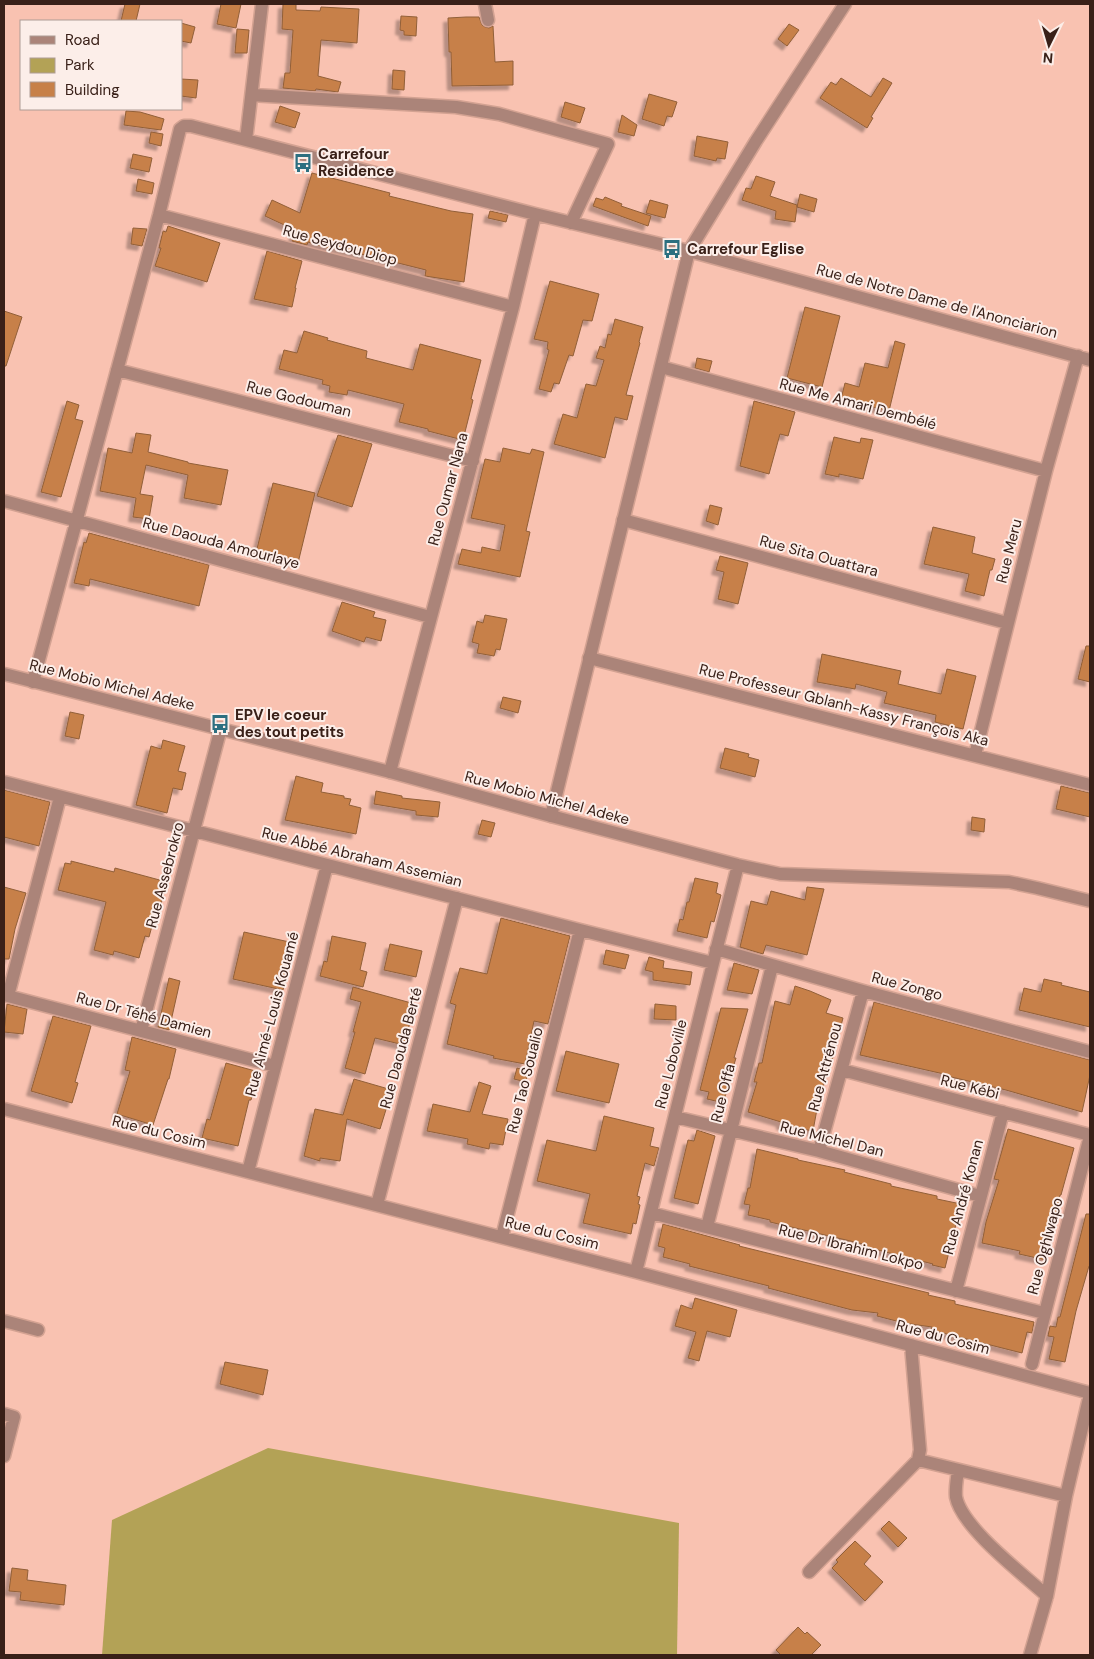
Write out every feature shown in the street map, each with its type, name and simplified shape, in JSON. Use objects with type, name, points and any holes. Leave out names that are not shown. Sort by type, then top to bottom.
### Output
[{"type":"street","points":[[246,140],[262,4]]},
{"type":"street","points":[[485,4],[488,20]]},
{"type":"street","points":[[551,816],[689,251],[756,141],[845,4]]},
{"type":"street","points":[[252,94],[456,107],[499,114],[608,144],[572,223]]},
{"type":"street","name":"Rue de Notre Dame de l'Anonciarion","points":[[159,215],[180,129],[184,126],[191,126],[535,214],[689,251],[1084,358]]},
{"type":"street","name":"Rue Oumar Nana","points":[[390,772],[513,307],[535,214]]},
{"type":"street","points":[[33,682],[159,215]]},
{"type":"street","name":"Rue Seydou Diop","points":[[159,215],[513,307]]},
{"type":"street","name":"Rue Meru","points":[[975,755],[1046,471],[1084,358]]},
{"type":"street","name":"Rue Me Amari Dembélé","points":[[661,367],[1046,471]]},
{"type":"street","name":"Rue Godouman","points":[[118,370],[472,461]]},
{"type":"street","name":"Rue Daouda Amourlaye","points":[[4,500],[77,522],[430,617]]},
{"type":"street","name":"Rue Sita Ouattara","points":[[623,520],[1007,623]]},
{"type":"street","name":"Rue Professeur Gblanh-Kassy François Aka","points":[[589,658],[1090,785]]},
{"type":"street","name":"Rue Mobio Michel Adeke","points":[[4,674],[221,728],[738,865],[780,874],[1008,882],[1090,901]]},
{"type":"street","name":"Rue Assebrokro","points":[[141,1031],[221,728]]},
{"type":"street","name":"Rue Abbé Abraham Assemian","points":[[4,782],[580,930],[713,962]]},
{"type":"street","points":[[6,996],[60,797]]},
{"type":"street","name":"Rue Aimé-Louis Kouamé","points":[[248,1172],[327,865]]},
{"type":"street","name":"Rue Loboville","points":[[636,1272],[738,865]]},
{"type":"street","name":"Rue Daouda Berté","points":[[376,1205],[456,898]]},
{"type":"street","name":"Rue Tao Soualio","points":[[502,1238],[580,930]]},
{"type":"street","name":"Rue Zongo","points":[[716,949],[772,966],[1090,1052]]},
{"type":"street","name":"Rue Offa","points":[[707,1227],[772,966]]},
{"type":"street","name":"Rue Attrénou","points":[[819,1151],[863,991]]},
{"type":"street","name":"Rue Dr Téhé Damien","points":[[6,996],[275,1066]]},
{"type":"street","name":"Rue Kébi","points":[[842,1070],[1090,1136]]},
{"type":"street","name":"Rue du Cosim","points":[[4,1109],[636,1272],[1090,1393]]},
{"type":"street","name":"Rue André Konan","points":[[956,1291],[1003,1112]]},
{"type":"street","name":"Rue Michel Dan","points":[[675,1118],[819,1151],[980,1196]]},
{"type":"street","name":"Rue Oghlwapo","points":[[1032,1364],[1090,1136]]},
{"type":"street","name":"Rue Dr Ibrahim Lokpo","points":[[651,1213],[1044,1313]]},
{"type":"street","points":[[4,1321],[38,1330]]},
{"type":"street","points":[[809,1572],[918,1460],[920,1450],[911,1345]]},
{"type":"street","points":[[1030,1655],[1047,1596],[1066,1496],[1090,1393]]},
{"type":"street","points":[[4,1414],[14,1417],[4,1456]]},
{"type":"street","points":[[918,1460],[1066,1496]]},
{"type":"street","points":[[958,1470],[956,1498],[964,1515],[980,1536],[1047,1596]]},
{"type":"green space","points":[[268,1448],[679,1523],[677,1655],[102,1655],[112,1520]]},
{"type":"building","points":[[125,4],[140,4],[136,20],[121,20]]},
{"type":"building","points":[[221,4],[241,4],[236,28],[217,24]]},
{"type":"building","points":[[283,4],[296,4],[296,10],[320,11],[321,7],[359,9],[357,43],[321,40],[318,76],[341,82],[338,92],[283,88],[285,73],[290,73],[293,30],[282,29]]},
{"type":"building","points":[[401,16],[417,17],[416,36],[404,35],[404,31],[400,30]]},
{"type":"building","points":[[479,17],[482,25],[485,27],[493,26],[495,62],[513,61],[513,85],[452,86],[448,18]]},
{"type":"building","points":[[182,23],[195,27],[191,43],[182,41]]},
{"type":"building","points":[[789,24],[799,30],[787,46],[778,39]]},
{"type":"building","points":[[237,29],[249,30],[247,53],[235,53]]},
{"type":"building","points":[[393,70],[405,71],[404,90],[392,89]]},
{"type":"building","points":[[841,78],[871,97],[883,78],[892,83],[871,117],[873,118],[867,128],[820,98],[831,82],[836,85]]},
{"type":"building","points":[[182,79],[198,80],[196,98],[182,96]]},
{"type":"building","points":[[649,94],[677,102],[672,117],[667,116],[664,126],[642,119]]},
{"type":"building","points":[[565,102],[585,108],[580,123],[561,117]]},
{"type":"building","points":[[280,106],[300,113],[295,128],[275,122]]},
{"type":"building","points":[[126,111],[140,112],[164,119],[161,130],[124,125]]},
{"type":"building","points":[[622,115],[637,125],[634,136],[618,132]]},
{"type":"building","points":[[151,132],[163,134],[161,146],[149,143]]},
{"type":"building","points":[[697,136],[728,142],[725,159],[717,158],[716,161],[694,156]]},
{"type":"building","points":[[133,154],[152,158],[149,172],[130,168]]},
{"type":"building","points":[[312,173],[390,193],[389,196],[451,211],[473,214],[464,282],[425,276],[426,270],[378,258],[331,247],[331,249],[308,242],[307,245],[292,241],[295,230],[265,216],[272,200],[300,213]]},
{"type":"building","points":[[756,176],[775,182],[770,196],[797,205],[795,222],[775,219],[776,211],[742,200],[746,188],[751,189]]},
{"type":"building","points":[[138,179],[154,183],[152,194],[136,191]]},
{"type":"building","points":[[800,194],[817,199],[814,212],[797,207]]},
{"type":"building","points":[[605,197],[622,204],[621,206],[651,216],[648,226],[593,206],[596,198],[603,200]]},
{"type":"building","points":[[650,200],[668,205],[665,218],[646,213]]},
{"type":"building","points":[[490,211],[508,215],[506,222],[488,218]]},
{"type":"building","points":[[168,226],[220,243],[207,282],[155,266],[161,248],[159,248],[163,231],[166,232]]},
{"type":"building","points":[[133,228],[147,229],[142,246],[131,244]]},
{"type":"building","points":[[267,251],[302,261],[292,307],[254,299]]},
{"type":"building","points":[[550,281],[599,294],[592,321],[583,320],[573,356],[569,355],[559,384],[554,383],[551,392],[539,389],[549,350],[547,349],[548,342],[534,339]]},
{"type":"building","points":[[805,307],[840,316],[822,387],[787,378]]},
{"type":"building","points":[[4,311],[22,317],[6,366],[4,366]]},
{"type":"building","points":[[615,319],[643,327],[626,395],[633,396],[627,420],[615,417],[605,458],[554,444],[563,414],[577,418],[586,384],[596,386],[604,360],[596,358],[600,346],[605,348],[608,334],[611,335]]},
{"type":"building","points":[[304,331],[328,338],[327,340],[367,351],[366,358],[413,370],[420,344],[481,360],[463,440],[399,422],[404,404],[348,390],[347,395],[329,392],[330,386],[322,384],[323,380],[279,369],[284,350],[297,353]]},
{"type":"building","points":[[895,341],[905,344],[889,411],[841,399],[845,383],[859,387],[865,363],[888,368]]},
{"type":"building","points":[[697,358],[712,361],[709,372],[695,368]]},
{"type":"building","points":[[67,401],[79,405],[75,419],[83,421],[61,497],[41,492]]},
{"type":"building","points":[[754,401],[795,412],[788,436],[780,434],[769,474],[740,466]]},
{"type":"building","points":[[136,433],[151,435],[148,452],[188,463],[228,470],[221,505],[184,498],[188,475],[146,465],[140,494],[153,496],[149,519],[133,517],[136,498],[100,491],[108,448],[132,453]]},
{"type":"building","points":[[338,435],[372,444],[352,507],[317,496]]},
{"type":"building","points":[[834,437],[860,443],[861,438],[873,440],[863,479],[839,474],[839,477],[825,474]]},
{"type":"building","points":[[503,448],[530,454],[532,449],[544,452],[526,531],[530,532],[520,577],[458,564],[462,549],[481,553],[482,547],[500,551],[505,525],[471,518],[485,459],[500,462]]},
{"type":"building","points":[[273,483],[315,493],[298,563],[256,553]]},
{"type":"building","points":[[710,505],[722,508],[718,525],[706,521]]},
{"type":"building","points":[[933,527],[975,537],[972,553],[995,559],[992,570],[990,570],[984,596],[965,591],[969,574],[924,564]]},
{"type":"building","points":[[89,533],[209,565],[199,606],[90,579],[89,586],[74,583],[84,542],[86,543]]},
{"type":"building","points":[[720,556],[748,563],[738,604],[718,599],[724,572],[716,570]]},
{"type":"building","points":[[342,602],[375,612],[373,617],[386,620],[381,641],[366,637],[364,642],[332,631]]},
{"type":"building","points":[[485,615],[507,619],[500,650],[496,649],[494,656],[477,653],[479,644],[472,642],[477,621],[483,623]]},
{"type":"building","points":[[1086,646],[1090,646],[1090,682],[1078,679]]},
{"type":"building","points":[[822,654],[901,671],[898,684],[941,694],[947,669],[976,676],[963,729],[935,722],[936,715],[884,703],[887,692],[856,684],[855,689],[817,682]]},
{"type":"building","points":[[503,697],[521,701],[518,713],[500,708]]},
{"type":"building","points":[[70,712],[84,715],[79,739],[65,736]]},
{"type":"building","points":[[163,740],[185,746],[178,771],[186,773],[182,790],[173,788],[167,813],[136,805],[151,746],[161,749]]},
{"type":"building","points":[[725,748],[749,754],[748,757],[759,760],[755,777],[720,768]]},
{"type":"building","points":[[296,776],[323,783],[321,792],[344,796],[344,798],[351,799],[349,805],[361,808],[356,834],[285,820]]},
{"type":"building","points":[[1061,786],[1090,793],[1090,817],[1056,809]]},
{"type":"building","points":[[4,790],[50,802],[39,846],[4,837]]},
{"type":"building","points":[[376,791],[402,796],[402,798],[440,802],[438,817],[416,815],[416,811],[374,804]]},
{"type":"building","points":[[972,817],[985,819],[984,832],[971,830]]},
{"type":"building","points":[[482,820],[495,823],[491,837],[478,834]]},
{"type":"building","points":[[71,861],[114,872],[115,868],[167,882],[158,915],[155,915],[149,937],[145,936],[139,958],[114,951],[113,955],[94,950],[106,902],[58,890],[65,863],[71,864]]},
{"type":"building","points":[[695,878],[718,883],[716,893],[721,895],[714,922],[711,921],[707,938],[677,931],[680,919],[683,920]]},
{"type":"building","points":[[4,887],[26,893],[15,929],[9,959],[4,959]]},
{"type":"building","points":[[807,887],[824,889],[807,955],[766,945],[763,954],[740,947],[751,901],[767,905],[771,891],[805,900]]},
{"type":"building","points":[[501,918],[570,936],[548,1024],[534,1021],[525,1064],[493,1058],[494,1056],[447,1044],[456,1005],[450,1003],[460,968],[487,974]]},
{"type":"building","points":[[244,932],[294,943],[283,990],[233,979]]},
{"type":"building","points":[[332,936],[366,943],[360,970],[367,972],[363,987],[320,976],[324,961],[327,962]]},
{"type":"building","points":[[390,944],[422,951],[416,977],[384,970]]},
{"type":"building","points":[[606,950],[629,955],[625,969],[603,964]]},
{"type":"building","points":[[649,957],[664,961],[663,968],[692,972],[690,985],[653,980],[653,972],[645,970]]},
{"type":"building","points":[[734,963],[759,970],[752,994],[727,990]]},
{"type":"building","points":[[169,978],[180,981],[169,1030],[158,1027]]},
{"type":"building","points":[[1044,979],[1090,992],[1090,1027],[1019,1010],[1024,988],[1041,992]]},
{"type":"building","points":[[795,986],[831,1000],[826,1013],[843,1018],[830,1068],[826,1067],[822,1098],[819,1098],[813,1131],[781,1125],[781,1122],[748,1112],[757,1082],[754,1082],[759,1063],[762,1063],[775,1001],[790,1005]]},
{"type":"building","points":[[353,987],[415,1004],[404,1045],[375,1038],[365,1074],[345,1068],[361,1002],[350,999]]},
{"type":"building","points":[[874,1002],[1090,1060],[1090,1075],[1082,1112],[944,1074],[860,1055]]},
{"type":"building","points":[[7,1004],[27,1009],[23,1034],[4,1032]]},
{"type":"building","points":[[655,1004],[676,1006],[676,1020],[654,1019]]},
{"type":"building","points":[[721,1008],[748,1009],[725,1097],[722,1096],[720,1102],[707,1099],[709,1092],[700,1090]]},
{"type":"building","points":[[53,1016],[91,1026],[75,1082],[78,1083],[72,1103],[31,1091]]},
{"type":"building","points":[[132,1037],[176,1049],[169,1079],[153,1125],[117,1114],[130,1071],[125,1070]]},
{"type":"building","points":[[566,1051],[619,1064],[609,1103],[556,1091]]},
{"type":"building","points":[[226,1063],[259,1072],[251,1100],[249,1100],[238,1146],[202,1138],[207,1119],[210,1120]]},
{"type":"building","points":[[517,1068],[528,1071],[526,1082],[514,1079]]},
{"type":"building","points":[[354,1079],[392,1090],[380,1129],[347,1119],[340,1161],[320,1158],[320,1161],[304,1156],[315,1109],[343,1115]]},
{"type":"building","points":[[479,1082],[491,1086],[482,1114],[508,1119],[503,1145],[490,1143],[489,1149],[467,1144],[468,1139],[427,1131],[433,1104],[470,1112]]},
{"type":"building","points":[[604,1116],[654,1128],[650,1146],[659,1148],[654,1166],[645,1163],[637,1196],[640,1197],[638,1204],[640,1205],[636,1224],[633,1223],[631,1234],[583,1223],[590,1194],[537,1181],[547,1140],[596,1151]]},
{"type":"building","points":[[1008,1129],[1074,1148],[1060,1195],[1046,1260],[1019,1254],[1020,1251],[982,1243],[986,1222],[999,1180],[994,1179]]},
{"type":"building","points":[[697,1130],[715,1136],[698,1204],[674,1198],[688,1140],[694,1141]]},
{"type":"building","points":[[757,1149],[845,1170],[844,1172],[891,1184],[891,1186],[937,1196],[937,1199],[961,1204],[945,1268],[862,1246],[863,1244],[748,1215],[750,1205],[744,1204],[748,1188],[750,1188]]},
{"type":"building","points":[[1086,1214],[1090,1214],[1090,1266],[1076,1311],[1065,1362],[1049,1359],[1054,1337],[1048,1336],[1050,1326],[1056,1327],[1058,1317],[1060,1317]]},
{"type":"building","points":[[663,1224],[739,1246],[929,1293],[928,1295],[955,1301],[955,1304],[1034,1322],[1032,1333],[1027,1332],[1022,1353],[931,1330],[932,1327],[904,1323],[877,1316],[878,1313],[852,1310],[768,1288],[769,1286],[689,1266],[690,1264],[663,1257],[665,1248],[658,1246]]},
{"type":"building","points":[[695,1298],[737,1310],[730,1337],[707,1331],[699,1361],[688,1358],[696,1332],[675,1326],[681,1305],[692,1309]]},
{"type":"building","points":[[225,1362],[268,1370],[263,1395],[220,1384]]},
{"type":"building","points":[[889,1521],[907,1538],[898,1547],[881,1529]]},
{"type":"building","points":[[855,1541],[871,1556],[864,1564],[883,1582],[865,1601],[832,1568],[838,1562],[836,1560]]},
{"type":"building","points":[[12,1568],[28,1570],[27,1580],[66,1585],[64,1605],[20,1600],[21,1592],[9,1591]]},
{"type":"building","points":[[798,1627],[805,1634],[807,1632],[821,1645],[811,1655],[781,1655],[776,1650]]},
{"type":"place","name":"Carrefour Residence","points":[[303,163]]},
{"type":"place","name":"Carrefour Eglise","points":[[672,249]]},
{"type":"place","name":"EPV le coeur des tout petits","points":[[220,724]]}]
